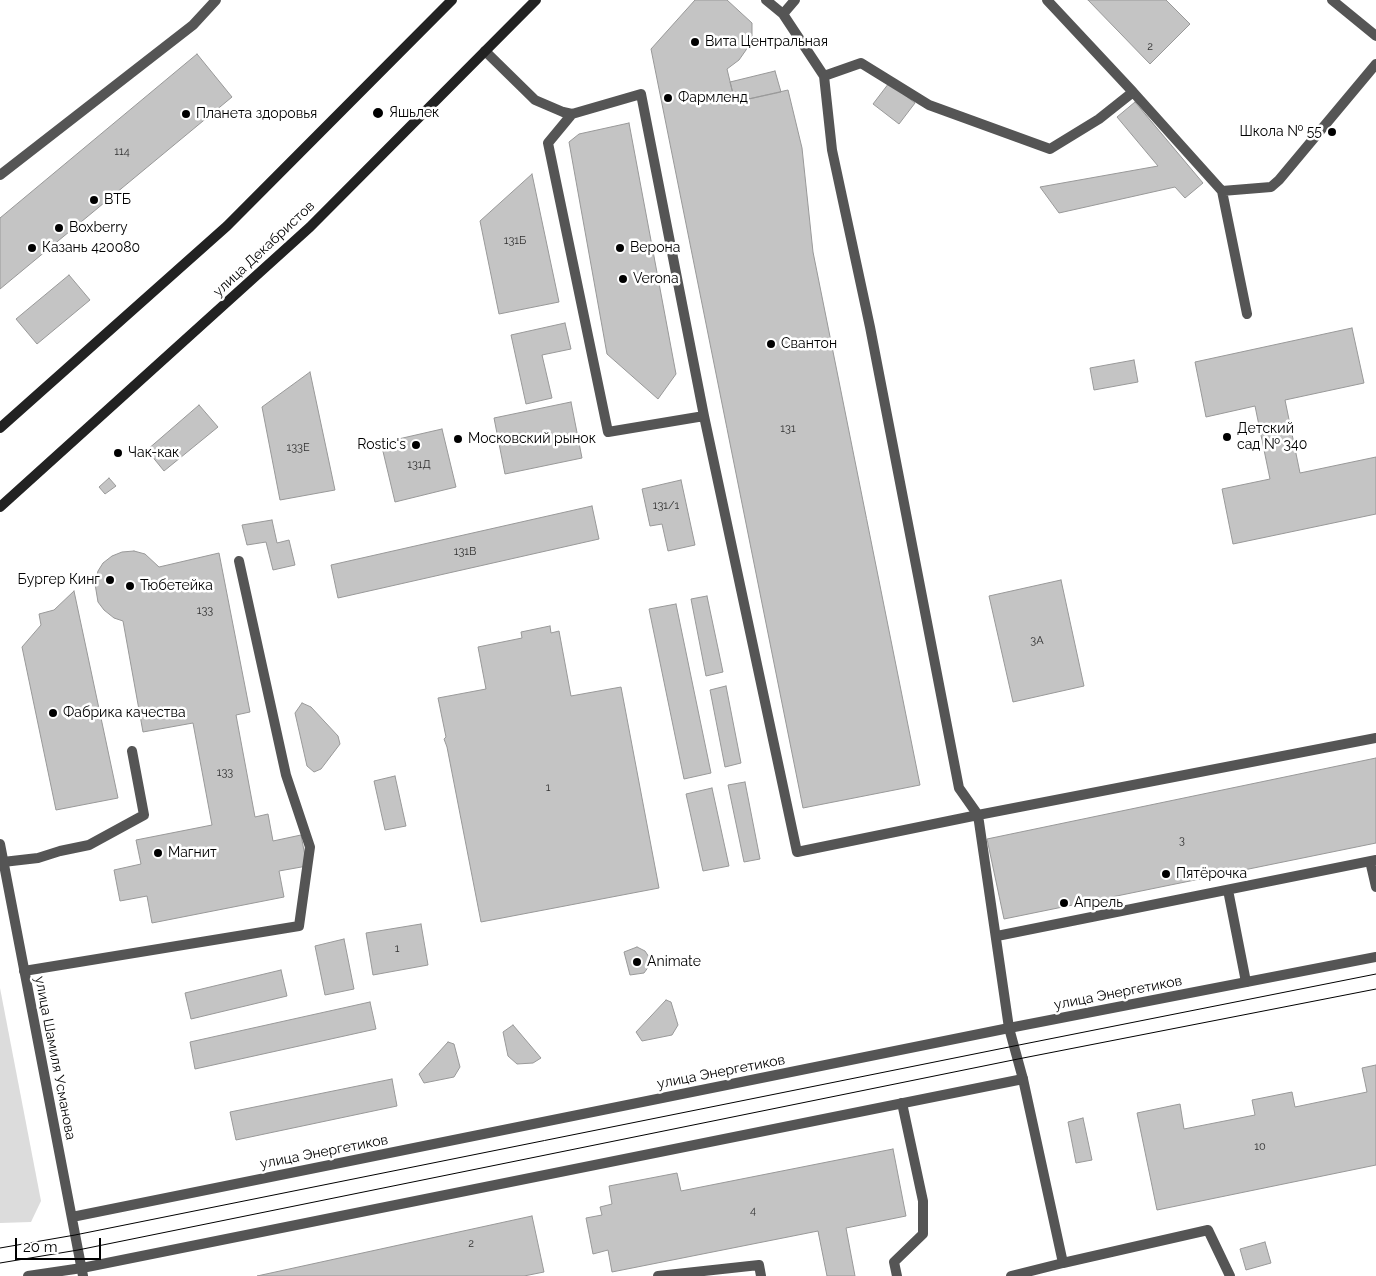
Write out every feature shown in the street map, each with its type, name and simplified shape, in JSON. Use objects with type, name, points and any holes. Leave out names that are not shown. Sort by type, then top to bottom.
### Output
[{"type":"main road","points":[[0,428],[227,226],[452,0]]},
{"type":"main road","name":"улица Декабристов","points":[[0,507],[310,228],[536,0]]},
{"type":"street","points":[[0,175],[193,25],[216,0]]},
{"type":"street","points":[[766,0],[783,14],[824,76],[832,150],[870,327],[959,788],[978,815],[1009,1028],[1023,1078],[1063,1263]]},
{"type":"street","points":[[783,14],[795,0]]},
{"type":"street","points":[[1047,0],[1222,191],[1247,314]]},
{"type":"street","points":[[1332,0],[1376,36]]},
{"type":"street","points":[[485,51],[535,100],[563,112],[572,114],[641,94],[704,416],[797,852],[1376,738]]},
{"type":"street","points":[[824,76],[861,63],[929,105],[1050,149],[1099,119],[1133,92]]},
{"type":"street","points":[[1222,191],[1271,187],[1279,180],[1376,64]]},
{"type":"street","points":[[572,114],[548,143],[608,432],[704,416]]},
{"type":"street","points":[[24,971],[299,926],[310,847],[286,775],[239,561]]},
{"type":"street","points":[[3,862],[38,858],[89,845],[144,816],[132,750]]},
{"type":"street","name":"улица Шамиля Усманова","points":[[0,844],[82,1272]]},
{"type":"street","points":[[997,936],[1373,861],[1376,887]]},
{"type":"street","points":[[1228,890],[1246,982]]},
{"type":"street","name":"улица Энергетиков","points":[[72,1217],[1009,1028],[1376,957]]},
{"type":"street","points":[[28,1276],[82,1272],[1023,1078]]},
{"type":"street","points":[[897,1276],[894,1262],[923,1234],[923,1201],[902,1103]]},
{"type":"street","points":[[1011,1276],[1208,1230],[1230,1276]]},
{"type":"street","points":[[658,1276],[759,1265],[761,1276]]},
{"type":"shaded area","points":[[0,988],[41,1201],[31,1222],[0,1223]]},
{"type":"building","points":[[695,0],[727,0],[752,23],[752,36],[746,50],[739,60],[727,69],[735,102],[788,90],[802,148],[813,252],[920,785],[803,808],[651,49]]},
{"type":"building","points":[[1088,0],[1166,0],[1190,24],[1150,64]]},
{"type":"building","points":[[197,54],[232,97],[0,289],[0,218]]},
{"type":"building","points":[[775,71],[781,92],[735,102],[730,82]]},
{"type":"building","points":[[889,83],[915,103],[899,124],[873,104]]},
{"type":"building","points":[[1135,102],[1203,183],[1185,198],[1175,187],[1059,213],[1040,187],[1158,166],[1117,117]]},
{"type":"building","name":"Верона","points":[[629,123],[676,374],[658,399],[607,354],[569,142],[579,134]]},
{"type":"building","points":[[532,174],[559,302],[499,314],[480,221]]},
{"type":"building","points":[[69,275],[90,300],[37,344],[16,319]]},
{"type":"building","points":[[565,323],[571,349],[542,355],[552,398],[526,404],[511,335]]},
{"type":"building","points":[[1352,328],[1364,383],[1285,400],[1300,473],[1376,457],[1376,514],[1233,544],[1222,489],[1270,479],[1255,406],[1206,417],[1195,362]]},
{"type":"building","points":[[1134,360],[1138,382],[1094,390],[1090,368]]},
{"type":"building","points":[[310,372],[335,490],[280,500],[262,407]]},
{"type":"building","points":[[571,402],[582,458],[505,474],[494,418]]},
{"type":"building","points":[[199,405],[218,427],[164,471],[147,450]]},
{"type":"building","points":[[442,429],[456,487],[395,502],[381,443]]},
{"type":"building","points":[[109,478],[116,486],[105,494],[99,487]]},
{"type":"building","points":[[681,480],[695,545],[668,551],[662,524],[650,526],[642,489]]},
{"type":"building","points":[[592,506],[599,539],[338,598],[331,565]]},
{"type":"building","points":[[272,520],[277,543],[289,540],[295,565],[273,570],[266,542],[247,545],[242,525]]},
{"type":"building","points":[[134,551],[145,554],[159,567],[219,553],[250,712],[236,715],[255,817],[268,814],[273,841],[301,835],[307,866],[279,871],[284,897],[152,923],[147,896],[120,901],[114,870],[141,864],[136,840],[212,825],[193,723],[143,732],[123,621],[114,618],[98,602],[95,584],[98,571],[103,563],[112,556],[122,552]]},
{"type":"building","points":[[1061,580],[1084,686],[1013,702],[989,596]]},
{"type":"building","points":[[74,591],[118,798],[56,810],[22,647],[41,625],[39,614],[54,610]]},
{"type":"building","points":[[707,596],[723,672],[706,676],[691,599]]},
{"type":"building","points":[[676,604],[711,773],[684,779],[649,609]]},
{"type":"building","points":[[550,626],[551,633],[559,631],[571,696],[621,687],[659,888],[481,922],[444,739],[446,737],[438,698],[486,689],[478,647],[522,638],[521,632]]},
{"type":"building","points":[[726,686],[741,763],[725,767],[710,690]]},
{"type":"building","points":[[302,703],[311,707],[338,736],[340,744],[321,769],[314,772],[307,766],[295,713]]},
{"type":"building","points":[[1376,758],[1376,843],[1004,919],[987,839]]},
{"type":"building","points":[[395,776],[406,826],[385,830],[374,781]]},
{"type":"building","points":[[745,782],[760,859],[744,862],[728,785]]},
{"type":"building","points":[[712,788],[729,866],[703,871],[686,794]]},
{"type":"building","points":[[421,924],[428,965],[373,975],[366,933]]},
{"type":"building","points":[[344,939],[354,989],[325,995],[315,946]]},
{"type":"building","points":[[637,947],[645,951],[649,957],[649,966],[644,973],[630,975],[624,952]]},
{"type":"building","points":[[281,970],[287,996],[191,1019],[185,993]]},
{"type":"building","points":[[666,1000],[671,1002],[678,1025],[672,1035],[642,1041],[636,1032]]},
{"type":"building","points":[[370,1002],[376,1029],[195,1069],[190,1042]]},
{"type":"building","points":[[513,1025],[541,1058],[533,1063],[517,1064],[508,1056],[503,1032]]},
{"type":"building","points":[[448,1042],[454,1044],[460,1067],[454,1077],[424,1083],[419,1074]]},
{"type":"building","points":[[1376,1065],[1376,1165],[1157,1210],[1137,1113],[1180,1104],[1184,1129],[1255,1115],[1252,1100],[1292,1092],[1295,1107],[1367,1092],[1362,1068]]},
{"type":"building","points":[[392,1079],[397,1106],[236,1140],[230,1112]]},
{"type":"building","points":[[1083,1118],[1092,1160],[1076,1163],[1068,1122]]},
{"type":"building","points":[[893,1149],[906,1216],[846,1228],[855,1276],[827,1276],[818,1231],[612,1272],[608,1250],[593,1254],[586,1218],[602,1215],[600,1207],[612,1204],[609,1186],[677,1173],[681,1191]]},
{"type":"building","points":[[532,1216],[544,1272],[524,1276],[257,1276]]},
{"type":"building","points":[[1265,1242],[1271,1263],[1246,1270],[1240,1249]]},
{"type":"tram line","points":[[0,1248],[75,1235],[1376,974]]},
{"type":"tram line","points":[[0,1263],[78,1250],[1018,1059],[1376,989]]},
{"type":"place","name":"Вита Центральная","points":[[695,42]]},
{"type":"place","name":"Фармленд","points":[[668,98]]},
{"type":"place","name":"Яшьлек","points":[[378,113]]},
{"type":"place","name":"Планета здоровья","points":[[186,114]]},
{"type":"place","name":"Школа № 55","points":[[1332,132]]},
{"type":"place","name":"ВТБ","points":[[94,200]]},
{"type":"place","name":"Boxberry","points":[[59,228]]},
{"type":"place","name":"Казань 420080","points":[[32,248]]},
{"type":"place","name":"Верона","points":[[620,248]]},
{"type":"place","name":"Verona","points":[[623,279]]},
{"type":"place","name":"Свантон","points":[[771,344]]},
{"type":"place","name":"Детский сад № 340","points":[[1227,437]]},
{"type":"place","name":"Московский рынок","points":[[458,439]]},
{"type":"place","name":"Rostic's","points":[[416,445]]},
{"type":"place","name":"Чак-как","points":[[118,453]]},
{"type":"place","name":"Бургер Кинг","points":[[110,580]]},
{"type":"place","name":"Тюбетейка","points":[[130,586]]},
{"type":"place","name":"Фабрика качества","points":[[53,713]]},
{"type":"place","name":"Магнит","points":[[158,853]]},
{"type":"place","name":"Пятёрочка","points":[[1166,874]]},
{"type":"place","name":"Апрель","points":[[1064,903]]},
{"type":"place","name":"Animate","points":[[637,962]]}]
